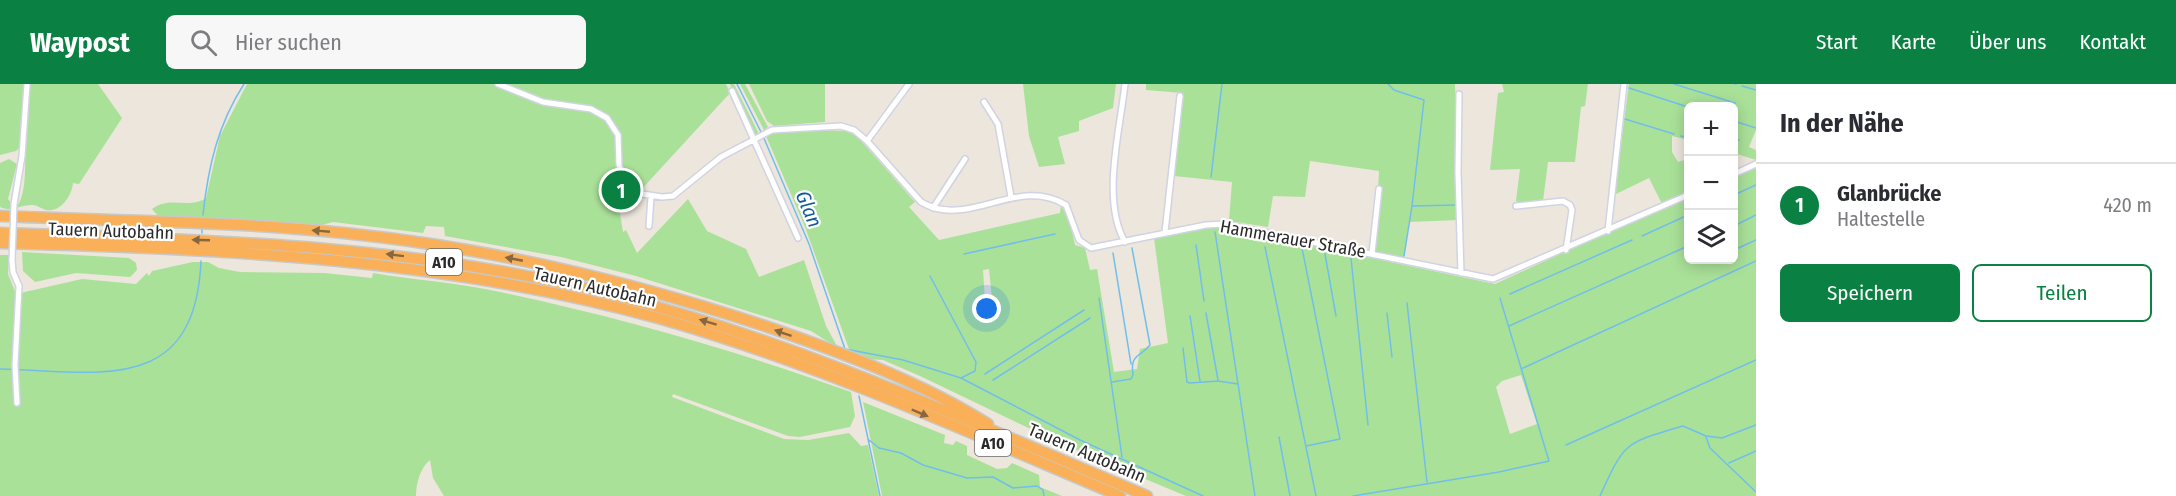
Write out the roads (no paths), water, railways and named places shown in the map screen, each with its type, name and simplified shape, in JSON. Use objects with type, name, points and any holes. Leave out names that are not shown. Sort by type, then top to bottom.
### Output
[{"type":"highway","points":[[0,216],[287,228],[420,242],[552,266],[724,313],[838,353],[961,407],[1014,440]]},
{"type":"highway","points":[[0,232],[32,239]]},
{"type":"highway","points":[[0,243],[32,239]]},
{"type":"highway","name":"A10","points":[[32,239],[282,243],[381,253],[480,267],[605,293],[685,315],[862,376],[1014,440]]},
{"type":"highway","name":"Tauern Autobahn","points":[[32,239],[352,260],[479,278],[658,318],[742,344],[848,383],[1120,496]]},
{"type":"highway","name":"Tauern Autobahn","points":[[1014,440],[1148,496]]},
{"type":"street","points":[[17,403],[15,365],[19,286],[13,272],[12,260],[14,204],[22,156],[27,84]]},
{"type":"street","points":[[498,84],[543,102],[591,109],[603,114],[612,122],[618,135],[619,165],[623,180],[631,188],[651,197],[662,198],[679,192],[706,167],[772,130],[841,126],[854,130],[867,141],[921,202],[933,208],[964,159]]},
{"type":"street","points":[[867,141],[909,84]]},
{"type":"street","points":[[1125,84],[1113,206],[1125,242]]},
{"type":"street","points":[[1608,231],[1624,84]]},
{"type":"street","points":[[732,92],[755,138],[798,238]]},
{"type":"street","points":[[1459,94],[1458,172],[1461,273]]},
{"type":"street","points":[[1165,232],[1180,96]]},
{"type":"street","points":[[984,102],[998,124],[1011,197]]},
{"type":"street","points":[[1738,172],[1756,164]]},
{"type":"street","points":[[1372,254],[1379,189]]},
{"type":"street","points":[[649,225],[651,197]]},
{"type":"street","name":"Hammerauer Straße","points":[[933,208],[948,212],[1011,197],[1041,197],[1065,205],[1080,240],[1088,247],[1097,248],[1165,232],[1224,224],[1493,279],[1501,278],[1684,197]]},
{"type":"street","points":[[1516,206],[1563,201],[1570,205],[1572,210],[1566,250]]},
{"type":"waterway","points":[[203,215],[211,163],[221,130],[244,84]]},
{"type":"waterway","name":"Glan","points":[[737,84],[761,132]]},
{"type":"waterway","points":[[1211,177],[1222,84]]},
{"type":"waterway","points":[[1388,84],[1394,90],[1424,100],[1404,256]]},
{"type":"waterway","points":[[1674,84],[1732,102]]},
{"type":"waterway","points":[[1742,86],[1756,90]]},
{"type":"waterway","points":[[1629,88],[1684,106]]},
{"type":"waterway","points":[[1625,119],[1674,134]]},
{"type":"waterway","points":[[1738,122],[1756,128]]},
{"type":"waterway","points":[[763,136],[809,244],[845,349],[903,360],[961,378],[1080,440],[1203,496]]},
{"type":"waterway","points":[[1738,193],[1756,185]]},
{"type":"waterway","points":[[1413,206],[1456,205]]},
{"type":"waterway","points":[[1738,224],[1756,215]]},
{"type":"waterway","points":[[1642,236],[1684,217]]},
{"type":"waterway","points":[[1215,232],[1255,496]]},
{"type":"waterway","points":[[964,254],[1055,234]]},
{"type":"waterway","points":[[1510,294],[1632,240]]},
{"type":"waterway","points":[[1738,248],[1756,240]]},
{"type":"waterway","points":[[1196,245],[1204,301]]},
{"type":"waterway","points":[[1265,247],[1316,496]]},
{"type":"waterway","points":[[1112,382],[1131,379],[1134,360],[1150,345],[1132,248]]},
{"type":"waterway","points":[[1302,248],[1340,439],[1306,446]]},
{"type":"waterway","points":[[1509,326],[1684,248]]},
{"type":"waterway","points":[[1113,253],[1131,364]]},
{"type":"waterway","points":[[1325,254],[1336,316]]},
{"type":"waterway","points":[[1351,258],[1368,425]]},
{"type":"waterway","points":[[0,369],[105,372],[135,367],[161,355],[181,336],[195,305],[201,261]]},
{"type":"waterway","points":[[1521,369],[1756,261]]},
{"type":"waterway","points":[[930,276],[976,362],[975,371],[961,378]]},
{"type":"waterway","points":[[1099,298],[1122,457]]},
{"type":"waterway","points":[[1353,496],[1499,472],[1549,461],[1500,298]]},
{"type":"waterway","points":[[1407,303],[1427,482]]},
{"type":"waterway","points":[[985,374],[1084,310]]},
{"type":"waterway","points":[[1206,313],[1218,380]]},
{"type":"waterway","points":[[1387,313],[1392,357]]},
{"type":"waterway","points":[[1190,316],[1200,381]]},
{"type":"waterway","points":[[993,380],[1090,318]]},
{"type":"waterway","points":[[1183,348],[1187,382],[1218,381],[1238,384]]},
{"type":"waterway","points":[[1566,445],[1756,360]]},
{"type":"waterway","name":"Glan","points":[[859,396],[880,496]]},
{"type":"waterway","points":[[1600,496],[1615,464],[1622,454],[1638,441],[1683,426],[1706,436],[1722,438],[1756,425]]},
{"type":"waterway","points":[[1279,437],[1290,496]]},
{"type":"waterway","points":[[1706,437],[1710,448],[1756,492]]},
{"type":"waterway","points":[[869,440],[879,448],[901,453],[923,465],[967,478],[993,477],[1013,488],[1037,486],[1043,490],[1044,496]]},
{"type":"waterway","points":[[1729,463],[1756,451]]},
{"type":"place","name":"Glanbrücke","points":[[621,190]]}]
